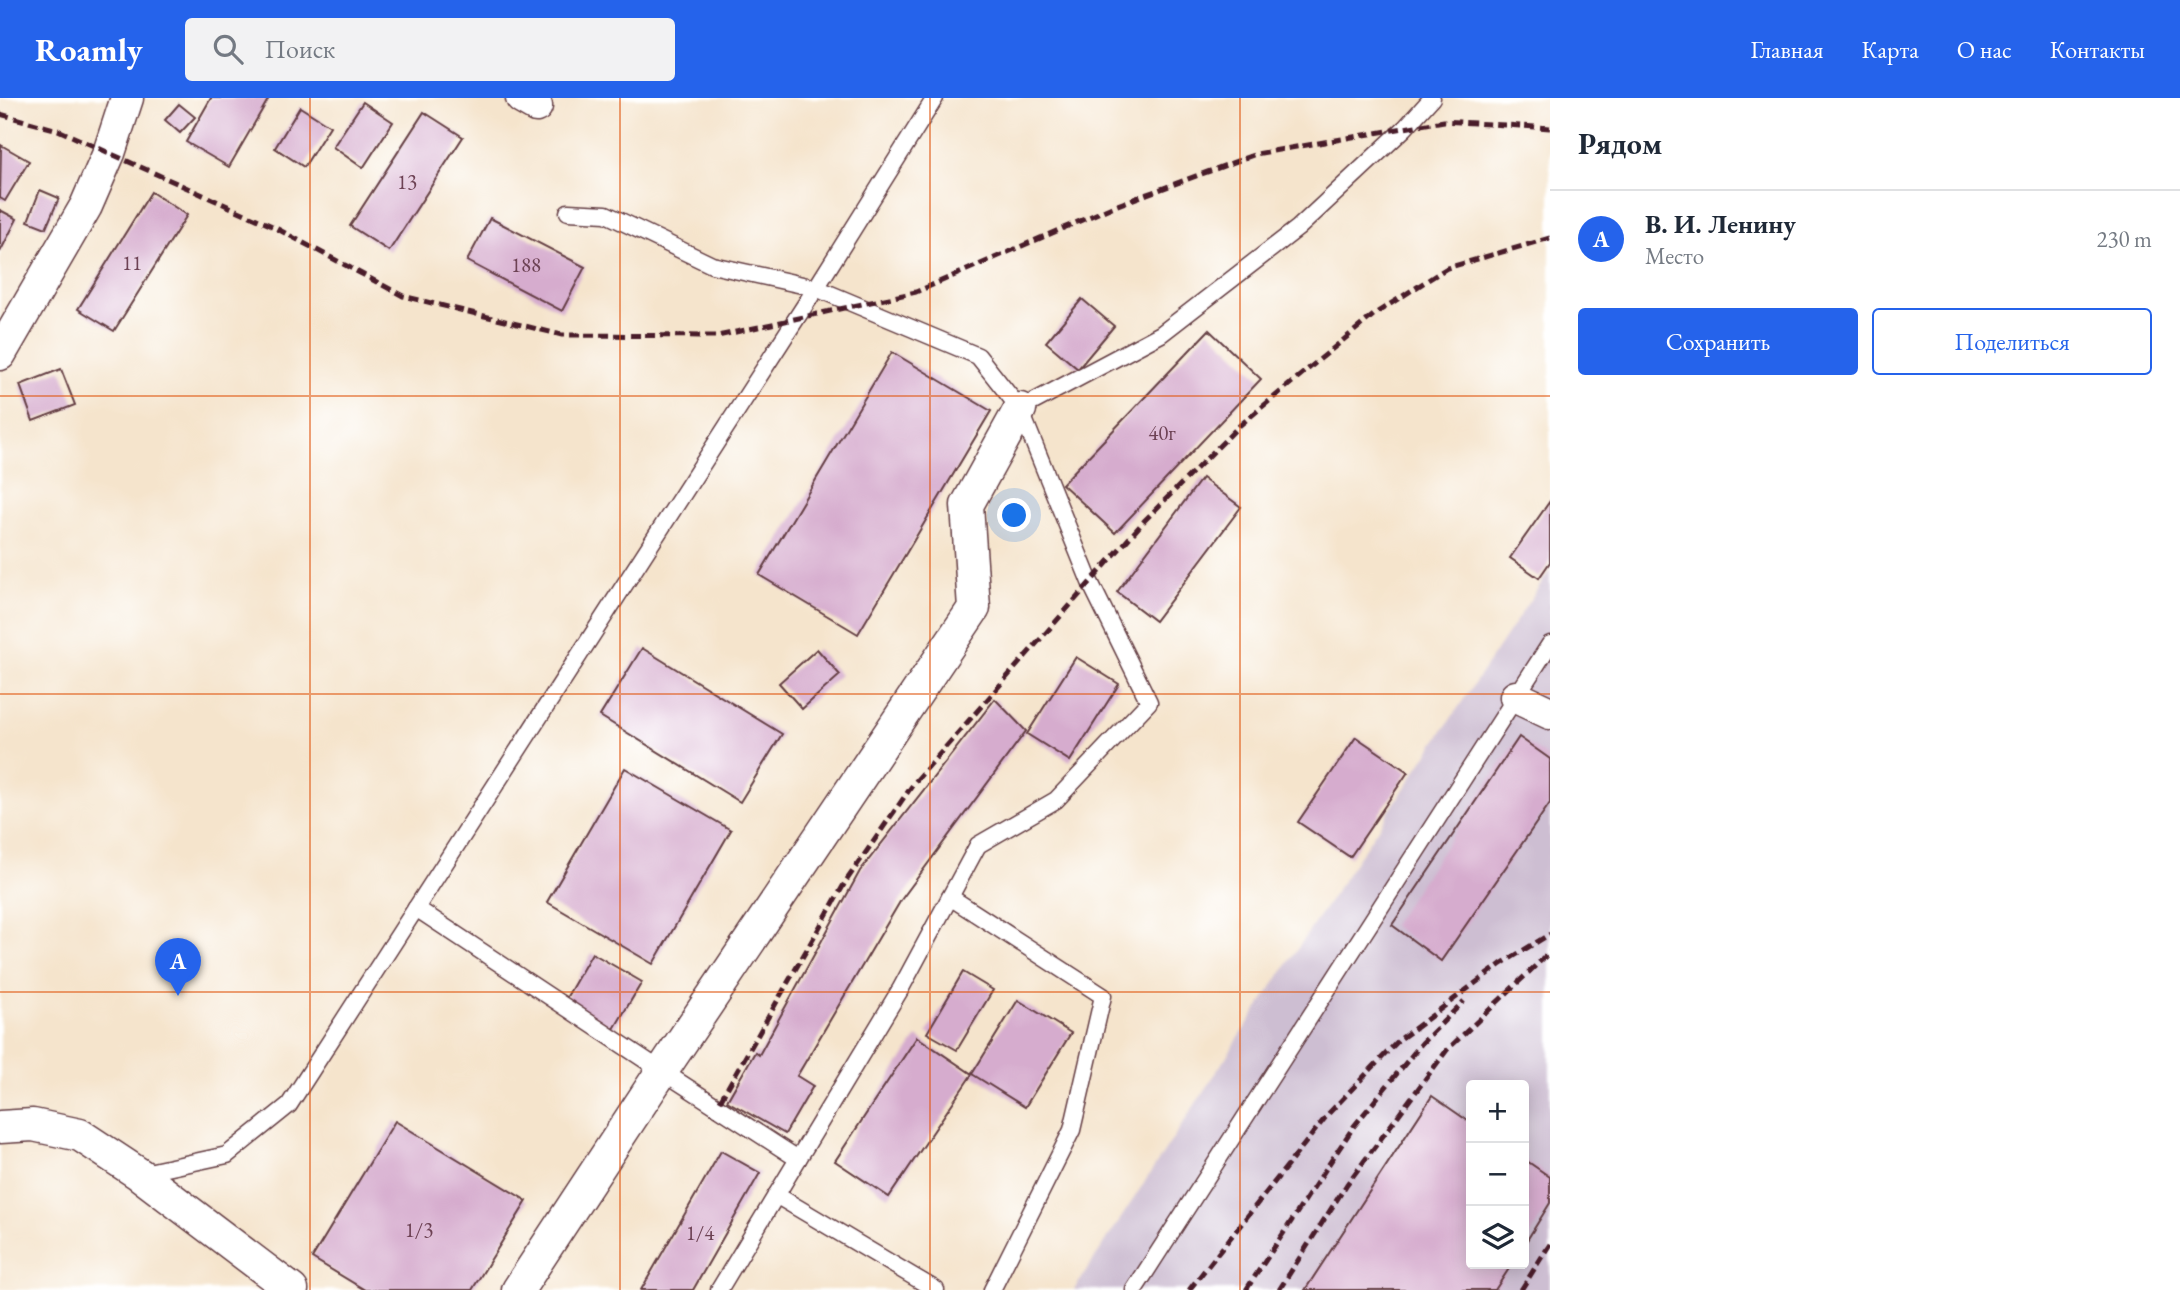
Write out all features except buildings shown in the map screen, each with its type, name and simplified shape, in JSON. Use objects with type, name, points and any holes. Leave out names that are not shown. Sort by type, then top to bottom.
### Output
[{"type":"street","points":[[0,354],[86,206],[109,153],[127,98]]},
{"type":"street","points":[[524,1287],[662,1072],[974,608],[967,505],[1020,410]]},
{"type":"street","points":[[1516,698],[1550,713]]},
{"type":"street","points":[[0,1126],[33,1125],[80,1135],[139,1174],[292,1290]]},
{"type":"lane","points":[[139,1174],[227,1155],[289,1105],[936,98]]},
{"type":"lane","points":[[1020,410],[1161,334],[1298,228],[1405,128],[1432,98]]},
{"type":"lane","points":[[568,212],[606,214],[712,265],[816,288],[978,356],[1020,410],[1090,582],[1149,702],[1056,800],[978,845],[900,989],[719,1290]]},
{"type":"lane","points":[[1133,1290],[1550,644]]},
{"type":"lane","points":[[950,897],[1103,996],[1072,1130],[992,1290]]},
{"type":"lane","points":[[416,908],[798,1159]]},
{"type":"lane","points":[[776,1195],[936,1290]]},
{"type":"shaded area","points":[[1550,570],[1550,1290],[1074,1290],[1266,996]]},
{"type":"railway","points":[[0,114],[58,130],[270,225],[403,296],[562,335],[718,336],[916,292],[1112,207],[1256,154],[1444,121],[1550,128]]},
{"type":"railway","points":[[720,1101],[846,881],[914,783],[1145,520],[1239,426],[1376,313],[1447,268],[1550,238]]},
{"type":"railway","points":[[1189,1290],[1329,1113],[1399,1040],[1501,964],[1550,934]]},
{"type":"railway","points":[[1279,1290],[1347,1184],[1447,1050],[1550,952]]},
{"type":"railway","points":[[1246,1290],[1354,1126],[1422,1043],[1464,1001]]},
{"type":"railway","points":[[1521,1290],[1550,1244]]},
{"type":"place","name":"В. И. Ленину","points":[[178,996]]}]
